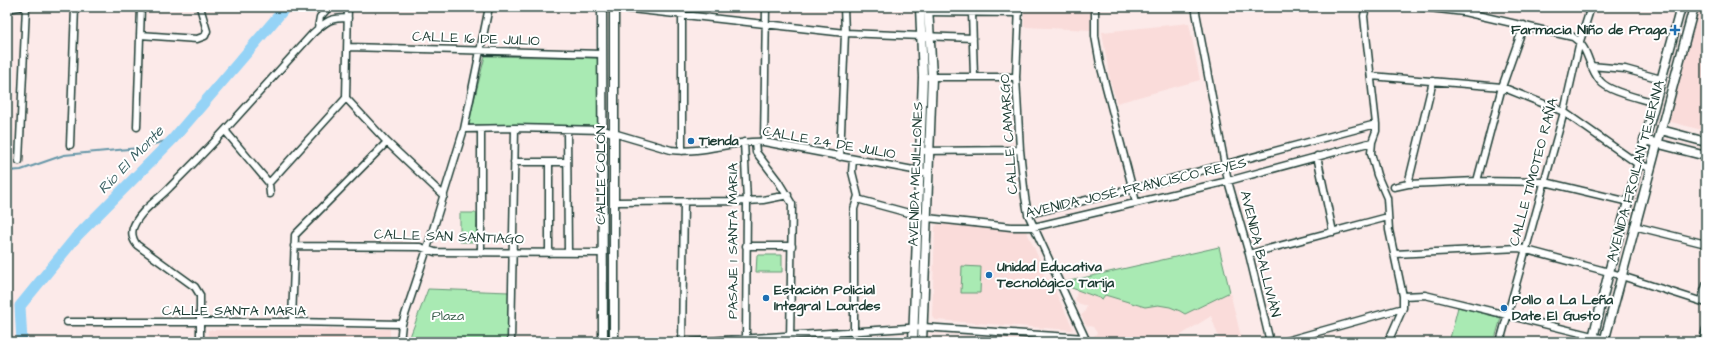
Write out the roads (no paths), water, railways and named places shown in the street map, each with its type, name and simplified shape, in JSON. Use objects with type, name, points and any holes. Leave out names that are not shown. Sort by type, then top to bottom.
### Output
[{"type":"street","points":[[7,10],[18,7]]},
{"type":"street","points":[[19,161],[26,7]]},
{"type":"street","points":[[70,145],[75,7]]},
{"type":"street","points":[[137,127],[141,7]]},
{"type":"street","points":[[140,35],[197,39],[205,36],[207,31],[200,7]]},
{"type":"street","points":[[318,28],[320,17],[329,7]]},
{"type":"street","points":[[269,183],[346,98],[348,7]]},
{"type":"street","points":[[400,342],[402,324],[444,196],[464,129],[489,7]]},
{"type":"street","name":"CALLE COLÓN","points":[[602,7],[603,342]]},
{"type":"street","points":[[614,7],[682,16],[845,33],[973,38]]},
{"type":"street","name":"CALLE COLÓN","points":[[614,7],[614,342]]},
{"type":"street","points":[[682,7],[682,151]]},
{"type":"street","points":[[764,142],[766,7]]},
{"type":"street","points":[[840,157],[845,33],[844,7]]},
{"type":"street","name":"AVENIDA MEJILLONES","points":[[914,342],[923,217],[929,172],[932,77],[920,7]]},
{"type":"street","points":[[1095,7],[1095,36],[1100,64],[1136,202]]},
{"type":"street","name":"AVENIDA BALLIVIÁN","points":[[1195,7],[1224,164],[1249,254],[1270,342]]},
{"type":"street","points":[[1366,7],[1364,16],[1376,124],[1371,153],[1377,175],[1387,198],[1389,230],[1403,296],[1403,308],[1388,342]]},
{"type":"street","points":[[1421,7],[1463,9],[1573,37],[1580,42],[1586,50],[1591,66],[1601,83],[1654,103]]},
{"type":"street","name":"CALLE TIMOTEO RAÑA","points":[[1500,342],[1545,182],[1564,112],[1580,42],[1591,7]]},
{"type":"street","name":"AVENIDA FROILAN TEJERINA","points":[[1593,339],[1609,272],[1681,7]]},
{"type":"street","name":"AVENIDA FROILAN TEJERINA","points":[[1604,340],[1694,7]]},
{"type":"street","points":[[928,10],[972,12],[1019,10]]},
{"type":"street","name":"AVENIDA MEJILLONES","points":[[922,342],[923,217],[920,151],[928,10]]},
{"type":"street","name":"CALLE CAMARGO","points":[[1019,10],[1016,77],[1020,150],[1028,214],[1086,340]]},
{"type":"street","points":[[972,12],[974,76]]},
{"type":"street","points":[[200,342],[200,294],[195,287],[137,245],[132,239],[132,230],[136,221],[226,129],[318,28],[328,20],[348,18]]},
{"type":"street","points":[[1477,181],[1502,87],[1524,25]]},
{"type":"street","name":"CALLE 16 DE JULIO","points":[[348,47],[480,52],[602,54]]},
{"type":"street","points":[[1591,66],[1625,69],[1661,79]]},
{"type":"street","points":[[1371,76],[1502,87],[1564,112],[1638,164],[1650,168]]},
{"type":"street","points":[[923,77],[1016,77]]},
{"type":"street","points":[[1408,184],[1433,81]]},
{"type":"street","points":[[346,98],[387,142],[444,196]]},
{"type":"street","name":"AVENIDA JOSÉ FRANCISCO REYES","points":[[1028,214],[1133,189],[1376,124]]},
{"type":"street","points":[[511,342],[514,128]]},
{"type":"street","name":"CALLE 24 DE JULIO","points":[[464,129],[514,128],[603,130],[671,150],[682,151],[697,151],[744,142],[764,142],[920,172],[929,172]]},
{"type":"street","points":[[226,129],[227,133],[269,183],[270,194]]},
{"type":"street","points":[[481,129],[481,253]]},
{"type":"street","points":[[567,130],[566,162],[568,252]]},
{"type":"street","points":[[1661,130],[1706,142]]},
{"type":"street","points":[[1644,140],[1706,156]]},
{"type":"street","points":[[292,322],[295,235],[387,142]]},
{"type":"street","name":"PASAJE 1 SANTA MARIA","points":[[744,142],[746,201],[746,339]]},
{"type":"street","points":[[755,142],[755,150],[758,156],[788,196],[792,204],[790,339]]},
{"type":"street","name":"AVENIDA JOSÉ FRANCISCO REYES","points":[[857,199],[923,217],[1011,227],[1034,227],[1228,181],[1372,142]]},
{"type":"street","points":[[920,151],[1020,150]]},
{"type":"street","points":[[1317,156],[1334,232]]},
{"type":"street","points":[[853,159],[852,172],[857,188],[857,199],[854,209],[854,342]]},
{"type":"street","points":[[514,162],[566,162]]},
{"type":"street","points":[[549,162],[549,252]]},
{"type":"street","points":[[1394,186],[1477,181],[1545,182],[1629,202]]},
{"type":"street","points":[[614,202],[746,201],[788,196]]},
{"type":"street","points":[[682,342],[684,202]]},
{"type":"street","points":[[1249,254],[1388,217]]},
{"type":"street","points":[[1634,226],[1706,244]]},
{"type":"street","name":"CALLE SAN SANTIAGO","points":[[294,246],[420,247],[435,252],[603,253]]},
{"type":"street","points":[[746,246],[792,246]]},
{"type":"street","points":[[1394,254],[1518,248],[1609,272],[1704,302],[1706,285]]},
{"type":"street","points":[[1403,296],[1425,295],[1508,315],[1593,339],[1604,340]]},
{"type":"street","points":[[1282,342],[1403,308]]},
{"type":"street","name":"CALLE SANTA MARIA","points":[[66,322],[292,322],[402,324]]},
{"type":"street","points":[[692,342],[746,339],[790,339],[923,326],[1086,340]]},
{"type":"street","points":[[1703,342],[1706,329]]},
{"type":"waterway","name":"Río El Monte","points":[[22,342],[20,306],[77,236],[173,139],[286,7]]},
{"type":"waterway","points":[[7,171],[21,170],[64,155],[139,148],[173,139]]},
{"type":"place","name":"Farmacia Niño de Praga","points":[[1675,30]]},
{"type":"place","name":"Tienda","points":[[691,141]]},
{"type":"place","name":"Unidad Educativa Tecnológico Tarija","points":[[989,275]]},
{"type":"place","name":"Estación Policial Integral Lourdes","points":[[766,298]]},
{"type":"place","name":"Pollo a La Leña Date El Gusto","points":[[1504,308]]},
{"type":"park label","name":"Plaza","points":[[448,316]]}]
